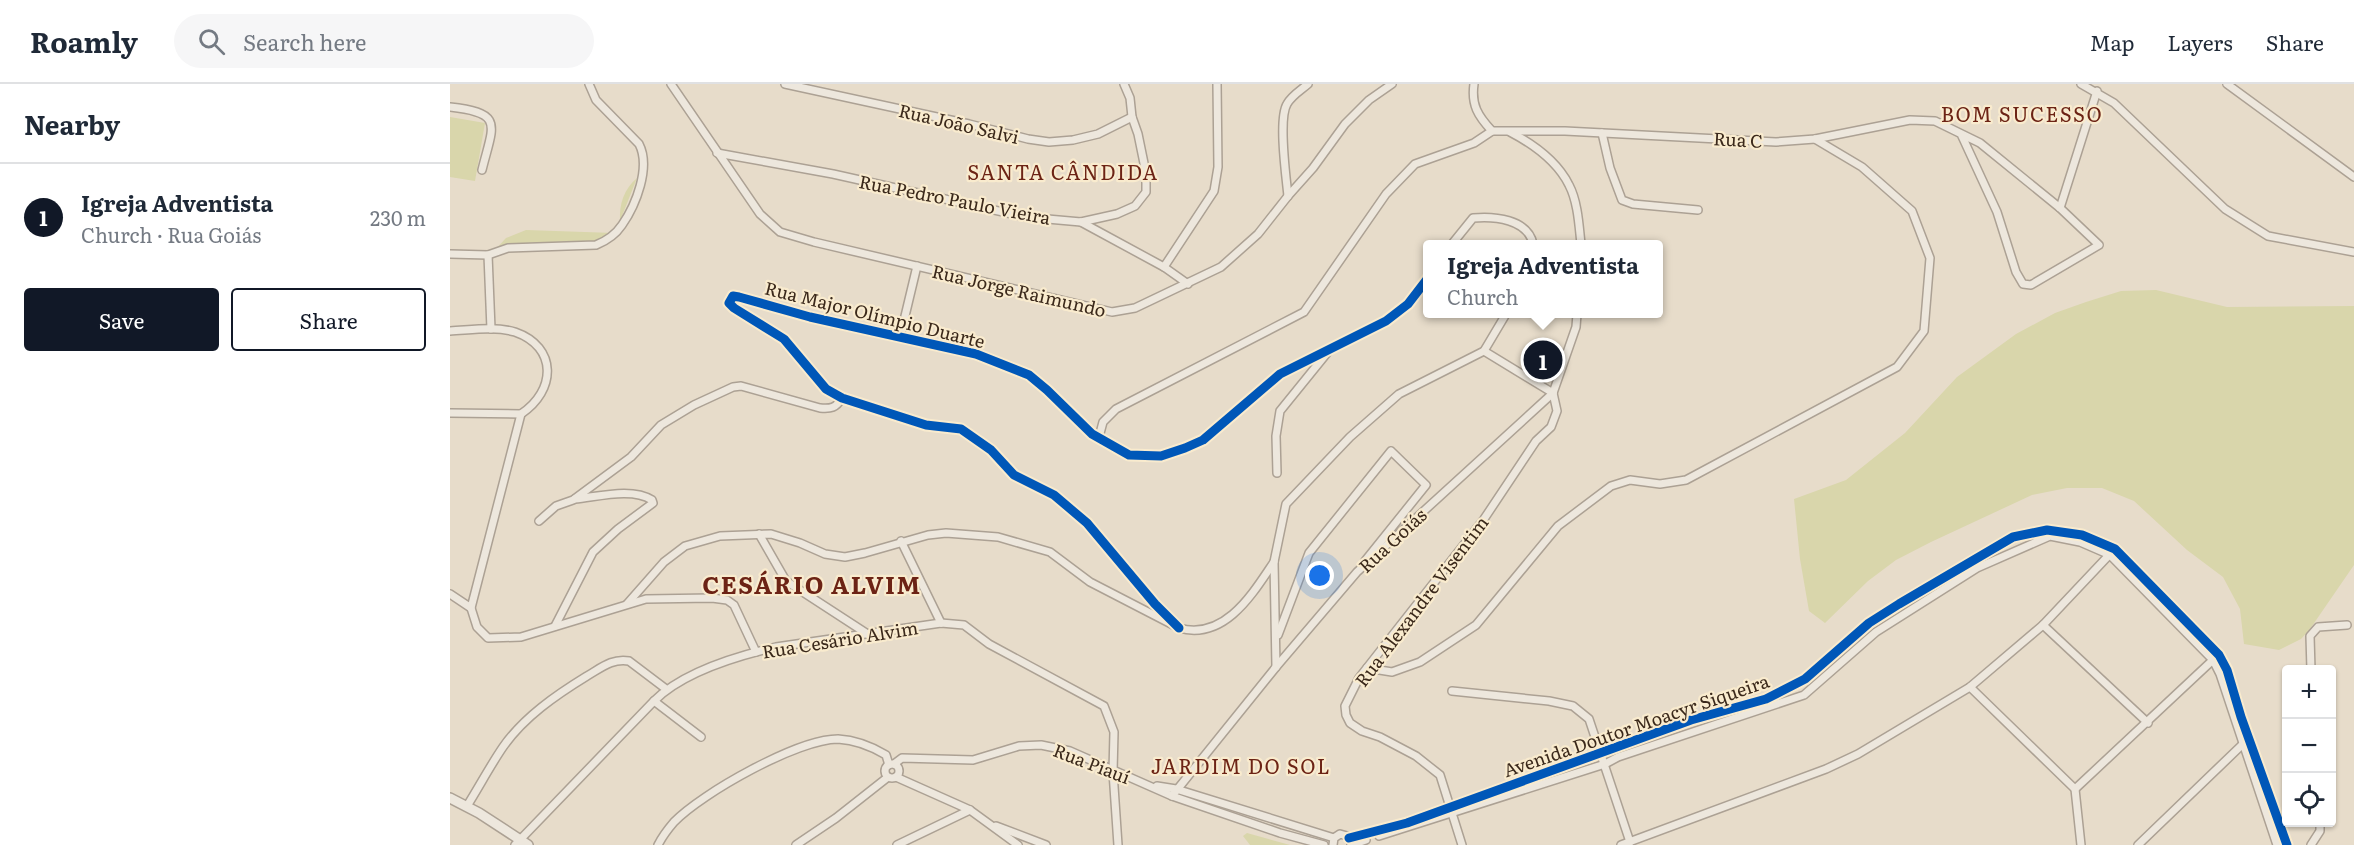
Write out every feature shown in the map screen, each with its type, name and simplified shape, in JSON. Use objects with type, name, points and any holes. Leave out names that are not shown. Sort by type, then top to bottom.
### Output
[{"type":"street","points":[[450,254],[488,255],[508,248],[596,245],[605,241],[621,226],[638,191],[643,153],[639,144],[596,100],[589,84]]},
{"type":"street","name":"Rua Jorge Raimundo","points":[[671,84],[760,214],[780,232],[1112,312],[1136,308],[1221,267],[1258,234],[1288,195],[1313,168],[1345,124],[1370,100],[1392,84]]},
{"type":"street","name":"Rua João Salvi","points":[[784,84],[969,124],[1028,140],[1050,142],[1074,140],[1098,134],[1131,117]]},
{"type":"street","name":"Rua Pedro Paulo Vieira","points":[[717,153],[833,174],[1025,217],[1081,222],[1117,214],[1135,206],[1146,192],[1146,173],[1138,134],[1131,117],[1130,98],[1124,84]]},
{"type":"street","points":[[1164,267],[1214,190],[1218,168],[1217,84]]},
{"type":"street","points":[[1288,195],[1284,139],[1285,109],[1291,99],[1308,84]]},
{"type":"street","points":[[1474,84],[1474,106],[1479,118],[1492,131]]},
{"type":"street","points":[[2081,84],[2097,91],[2130,117],[2225,209],[2268,236],[2354,252]]},
{"type":"street","points":[[2227,84],[2354,177]]},
{"type":"street","points":[[2060,208],[2097,91]]},
{"type":"street","points":[[450,107],[478,111],[489,120],[492,128],[482,170]]},
{"type":"street","name":"Rua C","points":[[1509,132],[1602,133],[1776,142],[1815,139],[1910,120],[1935,121],[1980,143],[2060,208],[2099,244],[2031,285],[2023,284],[2016,272],[1997,212],[1961,134]]},
{"type":"street","points":[[1099,437],[1103,422],[1116,409],[1304,312],[1386,195],[1415,164],[1474,142],[1492,131],[1509,132],[1525,140],[1552,161],[1570,185],[1580,240]]},
{"type":"street","points":[[1602,133],[1610,168],[1622,200],[1633,204],[1698,210]]},
{"type":"street","points":[[1367,668],[1392,672],[1420,662],[1476,624],[1558,526],[1611,486],[1630,480],[1660,484],[1686,480],[1897,367],[1924,331],[1930,258],[1912,211],[1862,167],[1815,139]]},
{"type":"street","points":[[1455,240],[1473,218],[1492,216],[1521,225],[1532,240]]},
{"type":"street","points":[[1081,222],[1164,267],[1188,284]]},
{"type":"street","points":[[488,255],[491,329]]},
{"type":"street","points":[[900,337],[917,266]]},
{"type":"street","name":"Rua Major Olímpio Duarte","points":[[842,398],[826,389],[784,339],[729,303],[733,296],[810,317],[976,354],[1029,375],[1092,434],[1129,455],[1161,456],[1203,440],[1280,374],[1386,321],[1408,304],[1423,284]]},
{"type":"street","points":[[1275,667],[1274,562],[1286,504],[1350,437],[1399,394],[1484,351],[1504,318]]},
{"type":"street","name":"Rua Goiás","points":[[1172,796],[1275,667],[1357,572],[1553,393],[1577,318]]},
{"type":"street","points":[[450,331],[491,329],[513,332],[530,339],[538,346],[547,360],[546,384],[534,402],[521,414],[471,608],[477,627],[488,638],[521,637],[646,599],[677,597],[726,600],[734,604],[756,652]]},
{"type":"street","points":[[1277,472],[1276,436],[1280,411],[1329,351]]},
{"type":"street","points":[[1484,351],[1553,393]]},
{"type":"street","points":[[573,500],[630,457],[661,425],[694,405],[733,387],[741,386],[820,408],[830,409],[837,406],[842,398],[926,425],[961,429],[991,450],[1014,475],[1054,495],[1087,524],[1155,604],[1179,628]]},
{"type":"street","name":"Rua Alexandre Visentim","points":[[1462,845],[1440,776],[1416,756],[1350,723],[1345,706],[1359,678],[1484,519],[1536,441],[1551,428],[1557,411],[1553,393]]},
{"type":"street","points":[[450,413],[521,414]]},
{"type":"street","points":[[1276,640],[1309,553],[1391,451],[1426,485],[1357,572]]},
{"type":"street","points":[[539,521],[556,506],[573,500],[634,494],[646,496],[653,503],[618,529],[593,552],[555,626]]},
{"type":"street","name":"Avenida Doutor Moacyr Siqueira","points":[[1334,841],[1344,834],[1350,843],[1605,764],[1618,757],[1768,703],[1805,679],[1869,623],[1899,603],[2013,537],[2047,530],[2082,535],[2112,552],[2227,670],[2286,845]]},
{"type":"street","points":[[627,604],[664,562],[685,546],[720,536],[771,534],[825,554],[845,557],[865,554],[901,541],[946,533],[998,537],[1050,552],[1090,582],[1179,628],[1192,632],[1217,625],[1244,605],[1274,562]]},
{"type":"street","points":[[759,534],[786,581],[869,635]]},
{"type":"street","name":"Avenida Doutor Moacyr Siqueira","points":[[1453,811],[1601,752],[1691,720],[1804,694],[1876,632],[1977,568],[2050,536],[2112,552]]},
{"type":"street","points":[[901,541],[941,623]]},
{"type":"street","points":[[1621,845],[1826,769],[1858,754],[1970,687],[2043,624],[2112,552]]},
{"type":"street","points":[[1973,561],[1977,568]]},
{"type":"street","points":[[450,594],[471,608]]},
{"type":"street","name":"Rua Cesário Alvim","points":[[521,843],[666,688],[688,676],[776,647],[941,623],[964,625],[989,644],[1104,706],[1114,732],[1113,772],[1118,845]]},
{"type":"street","points":[[1869,623],[1876,632]]},
{"type":"street","points":[[2043,624],[2148,723]]},
{"type":"street","points":[[2312,665],[2310,636],[2318,627],[2347,624]]},
{"type":"street","points":[[2075,789],[2216,657]]},
{"type":"street","name":"Avenida Doutor Moacyr Siqueira","points":[[2216,657],[2242,745],[2277,845]]},
{"type":"street","points":[[467,806],[504,746],[529,720],[551,698],[607,664],[621,660],[629,661],[666,688]]},
{"type":"street","points":[[1970,687],[2075,789],[2081,845]]},
{"type":"street","points":[[1452,692],[1549,701],[1573,706],[1589,719],[1630,842]]},
{"type":"street","points":[[654,701],[701,736]]},
{"type":"street","name":"Rua Piauí","points":[[658,845],[673,823],[731,782],[810,743],[838,739],[869,745],[886,755],[902,758],[973,760],[1019,746],[1041,745],[1070,751],[1113,772],[1172,796]]},
{"type":"street","points":[[2138,845],[2249,739]]},
{"type":"street","points":[[796,845],[899,771],[886,755]]},
{"type":"street","points":[[902,758],[891,764],[885,771],[892,777],[970,810],[1018,845]]},
{"type":"street","name":"Rua Piauí","points":[[1148,785],[1176,789]]},
{"type":"street","points":[[1176,789],[1334,841]]},
{"type":"street","points":[[1172,796],[1324,845]]},
{"type":"street","points":[[451,801],[467,806],[521,843]]},
{"type":"street","points":[[1236,818],[1239,808]]},
{"type":"street","points":[[897,845],[970,810]]},
{"type":"street","points":[[986,822],[1046,845]]},
{"type":"street","points":[[2311,845],[2320,827]]},
{"type":"shaded area","points":[[450,117],[485,123],[475,181],[450,177]]},
{"type":"shaded area","points":[[637,178],[620,221],[623,197]]},
{"type":"shaded area","points":[[526,230],[614,233],[605,241],[493,252],[506,238]]},
{"type":"shaded area","points":[[2156,290],[2227,307],[2354,306],[2354,565],[2301,639],[2279,650],[2244,644],[2240,609],[2223,577],[2187,550],[2134,501],[2102,488],[2067,488],[2032,495],[1896,560],[1868,581],[1825,623],[1809,611],[1800,559],[1794,499],[1846,480],[1905,433],[1957,377],[2016,334],[2055,313],[2121,291]]},
{"type":"shaded area","points":[[1247,833],[1290,845],[1250,845],[1243,836]]},
{"type":"cycle path","points":[[1179,628],[1155,604],[1087,523],[1054,495],[1014,475],[991,450],[961,429],[926,425],[842,398],[826,389],[784,339],[734,308],[729,303],[733,296],[810,317],[976,354],[1029,375],[1092,434],[1129,455],[1161,456],[1203,440],[1280,374],[1386,321],[1408,304],[1423,284]]},
{"type":"cycle path","points":[[1349,838],[1407,823],[1691,720],[1766,699],[1805,679],[1869,623],[1899,604],[2013,537],[2047,530],[2082,535],[2115,549],[2219,655],[2227,670],[2241,717],[2287,845]]},
{"type":"place","name":"Igreja Adventista","points":[[1543,360]]},
{"type":"district","name":"BOM SUCESSO","points":[[2022,113]]},
{"type":"district","name":"SANTA CÂNDIDA","points":[[1063,171]]},
{"type":"district","name":"CESÁRIO ALVIM","points":[[812,583]]},
{"type":"district","name":"JARDIM DO SOL","points":[[1241,765]]}]
